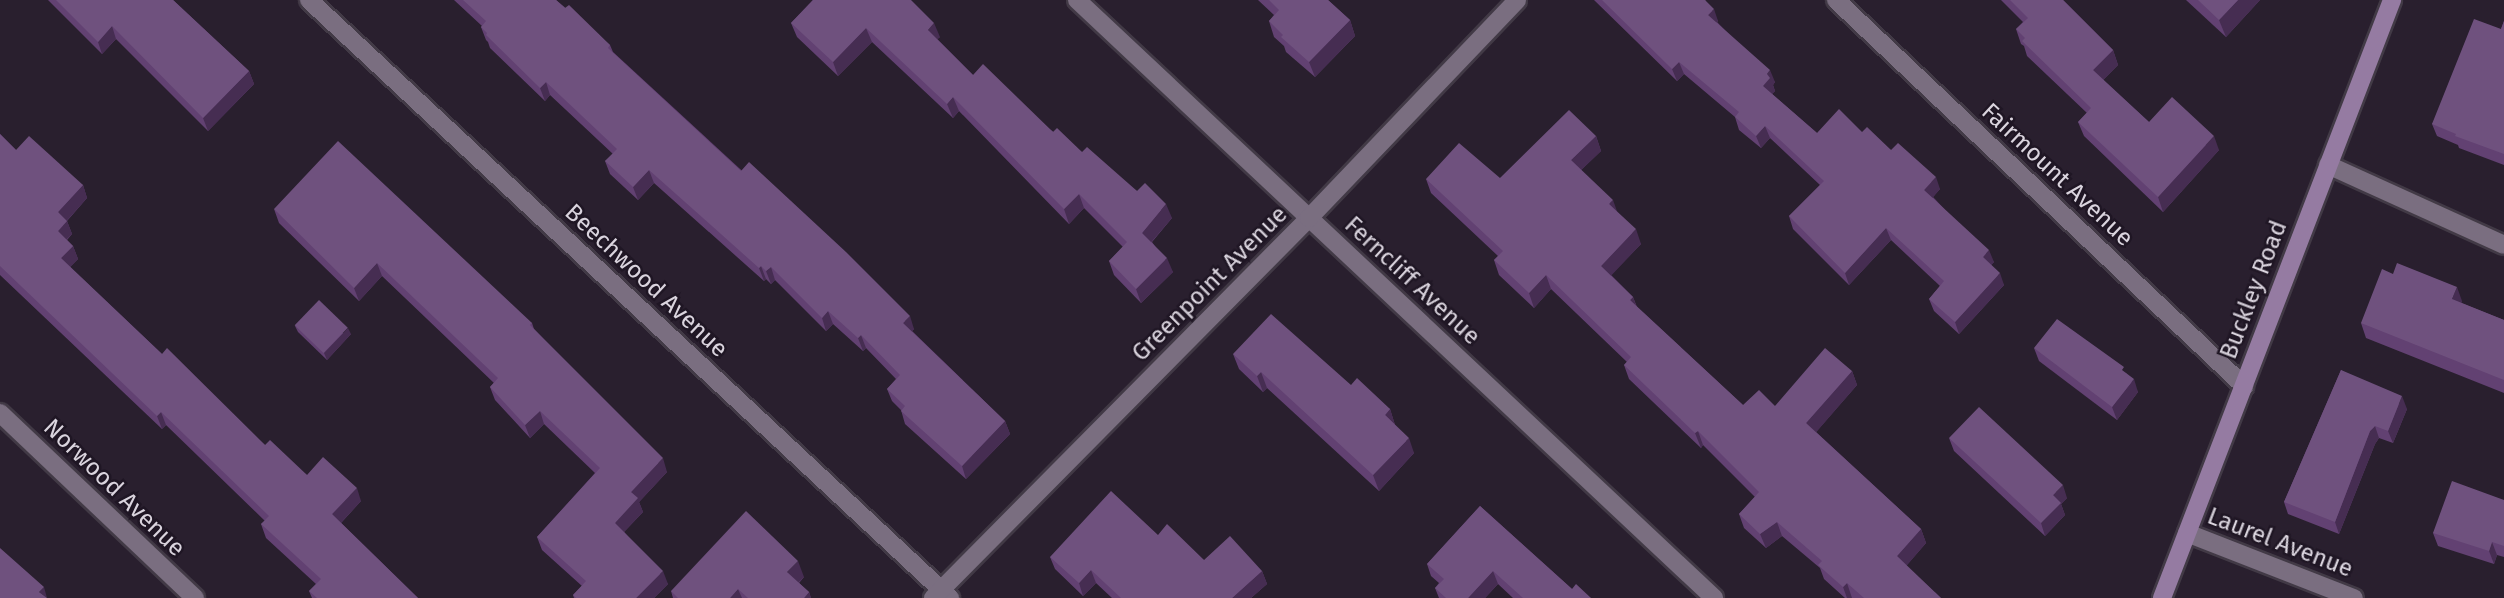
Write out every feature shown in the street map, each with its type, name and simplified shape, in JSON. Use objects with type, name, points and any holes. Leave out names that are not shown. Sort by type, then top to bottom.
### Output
[{"type":"street","name":"Beechwood Avenue","points":[[309,0],[941,595]]},
{"type":"street","name":"Ferncliff Avenue","points":[[1077,0],[1714,598]]},
{"type":"street","name":"Greenpoint Avenue","points":[[941,595],[1517,0]]},
{"type":"street","name":"Fairmount Avenue","points":[[1836,0],[2244,386]]},
{"type":"street","name":"Buckley Road","points":[[2162,598],[2392,0]]},
{"type":"street","points":[[2328,165],[2504,245]]},
{"type":"street","name":"Norwood Avenue","points":[[0,413],[195,598]]},
{"type":"street","name":"Laurel Avenue","points":[[2188,533],[2354,598]]},
{"type":"building","points":[[56,0],[173,0],[249,71],[203,118],[112,26],[98,42]]},
{"type":"building","points":[[463,0],[556,0],[565,8],[569,5],[610,45],[608,48],[741,171],[749,162],[846,252],[910,316],[903,323],[1005,421],[962,466],[901,411],[905,406],[887,389],[900,375],[861,335],[858,338],[828,311],[822,318],[771,267],[766,271],[761,266],[759,268],[649,170],[633,187],[605,161],[617,149],[546,82],[540,88],[486,35],[481,27],[486,21]]},
{"type":"building","points":[[813,0],[911,0],[934,23],[928,30],[973,75],[983,64],[1053,132],[1057,128],[1082,152],[1087,147],[1137,191],[1145,183],[1166,204],[1142,233],[1167,258],[1136,289],[1109,261],[1127,242],[1079,194],[1064,209],[953,97],[947,104],[866,28],[833,62],[791,23]]},
{"type":"building","points":[[1269,0],[1328,0],[1350,20],[1309,62],[1281,37],[1283,35],[1269,21],[1279,10]]},
{"type":"building","points":[[1602,0],[1705,0],[1714,9],[1708,15],[1770,70],[1767,74],[1770,78],[1763,86],[1817,133],[1839,109],[1862,132],[1867,127],[1891,150],[1898,143],[1936,177],[1924,190],[1989,250],[1983,257],[2000,273],[1955,322],[1929,299],[1944,281],[1886,228],[1845,273],[1789,216],[1824,181],[1765,126],[1756,136],[1735,117],[1739,112],[1679,62],[1672,69]]},
{"type":"building","points":[[2010,0],[2063,0],[2113,50],[2093,70],[2149,122],[2172,97],[2214,136],[2158,197],[2078,122],[2091,108],[2022,41],[2025,38],[2016,29],[2028,18]]},
{"type":"building","points":[[2198,0],[2238,0],[2219,20]]},
{"type":"building","points":[[2474,19],[2501,29],[2504,21],[2504,154],[2455,136],[2456,134],[2432,124]]},
{"type":"building","points":[[1569,110],[1596,136],[1571,160],[1613,200],[1609,204],[1636,229],[1601,266],[1633,297],[1630,300],[1743,405],[1759,390],[1775,406],[1825,348],[1852,371],[1806,423],[1921,529],[1897,556],[1941,598],[1864,598],[1847,583],[1843,587],[1818,565],[1822,561],[1777,522],[1760,534],[1739,514],[1759,492],[1698,431],[1695,433],[1624,365],[1631,357],[1546,275],[1529,293],[1494,260],[1503,251],[1426,179],[1459,143],[1500,178]]},
{"type":"building","points":[[0,134],[16,150],[29,136],[83,185],[58,212],[67,221],[58,231],[73,246],[61,258],[162,354],[167,348],[265,445],[270,440],[307,475],[323,457],[357,488],[332,514],[418,598],[317,598],[309,591],[321,579],[261,524],[269,516],[161,412],[157,416],[0,266]]},
{"type":"building","points":[[338,141],[532,323],[530,325],[663,458],[631,492],[638,498],[615,523],[663,571],[636,598],[576,598],[573,595],[586,581],[537,537],[600,468],[540,411],[525,425],[490,387],[498,378],[377,263],[354,288],[274,209]]},
{"type":"building","points":[[2397,263],[2457,287],[2452,299],[2504,320],[2504,380],[2361,323],[2382,269],[2393,274]]},
{"type":"building","points":[[319,300],[348,328],[323,353],[295,325]]},
{"type":"building","points":[[1271,314],[1351,385],[1357,378],[1390,409],[1385,415],[1409,438],[1373,475],[1261,372],[1257,376],[1233,354]]},
{"type":"building","points":[[2057,319],[2124,367],[2122,370],[2134,379],[2112,407],[2034,348]]},
{"type":"building","points":[[2341,370],[2402,396],[2388,431],[2375,426],[2370,431],[2335,522],[2284,502]]},
{"type":"building","points":[[1979,407],[2063,485],[2053,495],[2061,503],[2041,523],[1949,438]]},
{"type":"building","points":[[2452,481],[2504,500],[2504,546],[2492,542],[2489,551],[2433,533]]},
{"type":"building","points":[[1111,491],[1158,535],[1167,524],[1204,560],[1230,536],[1262,571],[1232,598],[1121,598],[1091,570],[1079,583],[1050,557]]},
{"type":"building","points":[[1480,506],[1572,589],[1576,584],[1591,598],[1523,598],[1493,571],[1468,598],[1446,598],[1435,588],[1444,579],[1427,564]]},
{"type":"building","points":[[746,511],[798,561],[787,572],[809,592],[804,598],[748,598],[738,589],[730,598],[678,598],[671,591]]},
{"type":"building","points":[[0,548],[44,587],[39,592],[47,598],[0,598]]}]
